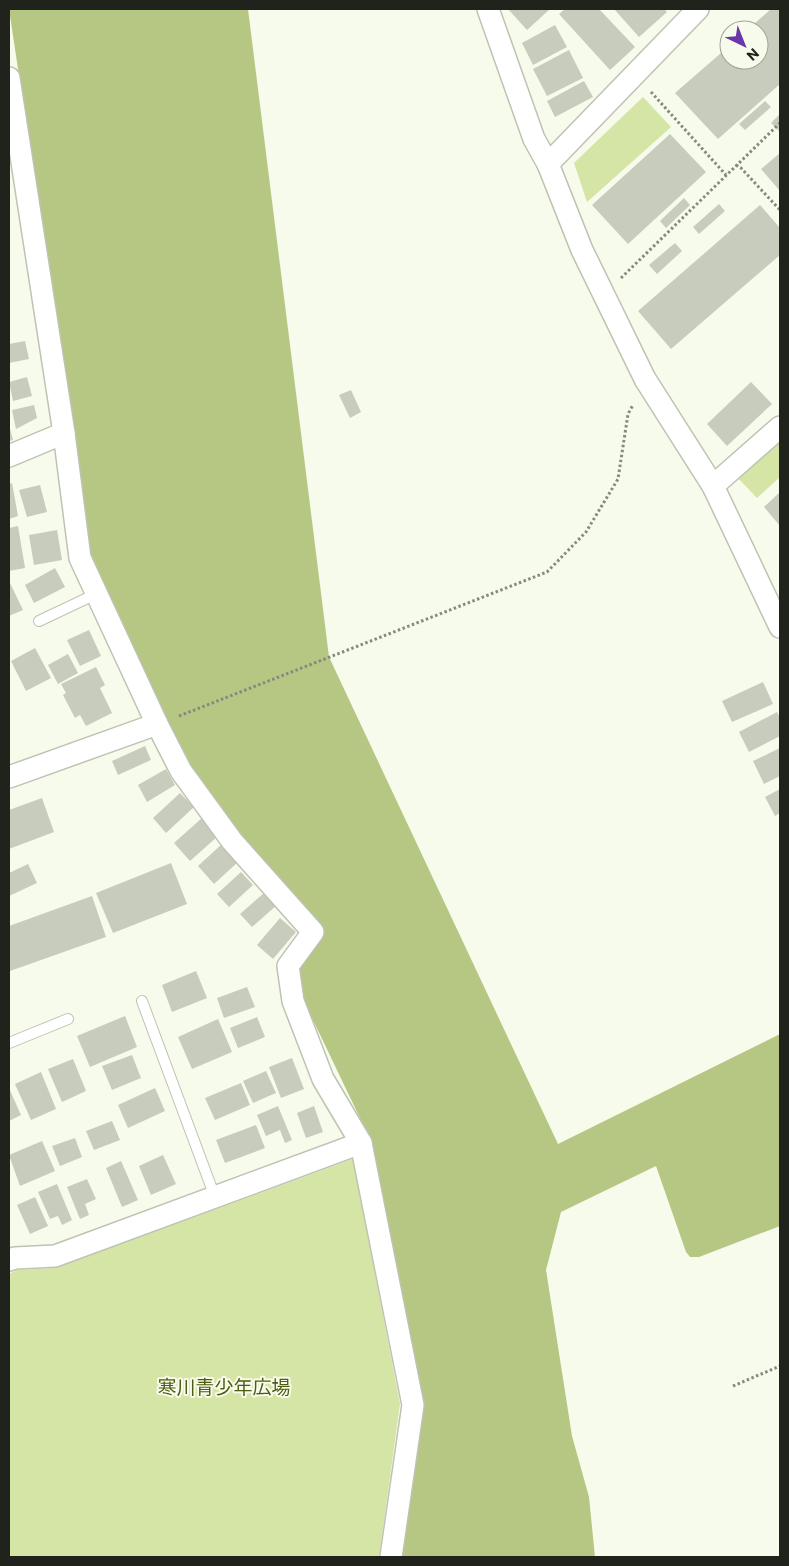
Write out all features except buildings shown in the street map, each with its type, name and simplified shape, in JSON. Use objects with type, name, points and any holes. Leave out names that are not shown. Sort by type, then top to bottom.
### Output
[{"type":"street","points":[[488,9],[534,139],[548,164],[582,250],[603,295],[645,380],[713,486],[780,626]]},
{"type":"street","points":[[548,164],[698,9]]},
{"type":"street","points":[[9,78],[13,133],[64,432],[80,558],[157,724],[181,771],[232,841],[314,932],[288,966],[293,1001],[323,1079],[361,1143],[413,1405],[391,1557]]},
{"type":"street","points":[[713,486],[780,428]]},
{"type":"street","points":[[9,456],[64,432]]},
{"type":"street","points":[[9,776],[157,724]]},
{"type":"street","points":[[11,1253],[55,1256],[361,1143]]},
{"type":"lane","points":[[39,621],[96,594]]},
{"type":"lane","points":[[142,1000],[214,1197]]},
{"type":"lane","points":[[9,1043],[68,1020]]},
{"type":"path","points":[[635,74],[726,175]]},
{"type":"path","points":[[603,295],[780,124]]},
{"type":"path","points":[[736,165],[742,168],[780,210]]},
{"type":"path","points":[[157,724],[547,572],[586,532],[618,479],[628,414],[645,380]]},
{"type":"path","points":[[734,1386],[780,1366]]},
{"type":"green space","points":[[9,9],[248,9],[329,657],[558,1144],[780,1034],[780,1226],[699,1257],[690,1257],[686,1252],[656,1166],[561,1212],[546,1270],[572,1436],[589,1497],[595,1557],[400,1557],[422,1401],[370,1139],[301,995],[298,970],[322,929],[239,832],[189,765],[166,721],[91,554]]},
{"type":"green space","points":[[643,97],[671,127],[587,202],[574,163]]},
{"type":"green space","points":[[780,436],[780,477],[757,498],[736,476]]},
{"type":"green space","name":"寒川青少年広場","points":[[353,1159],[400,1404],[379,1557],[9,1557],[9,1274],[17,1270],[55,1268]]}]
